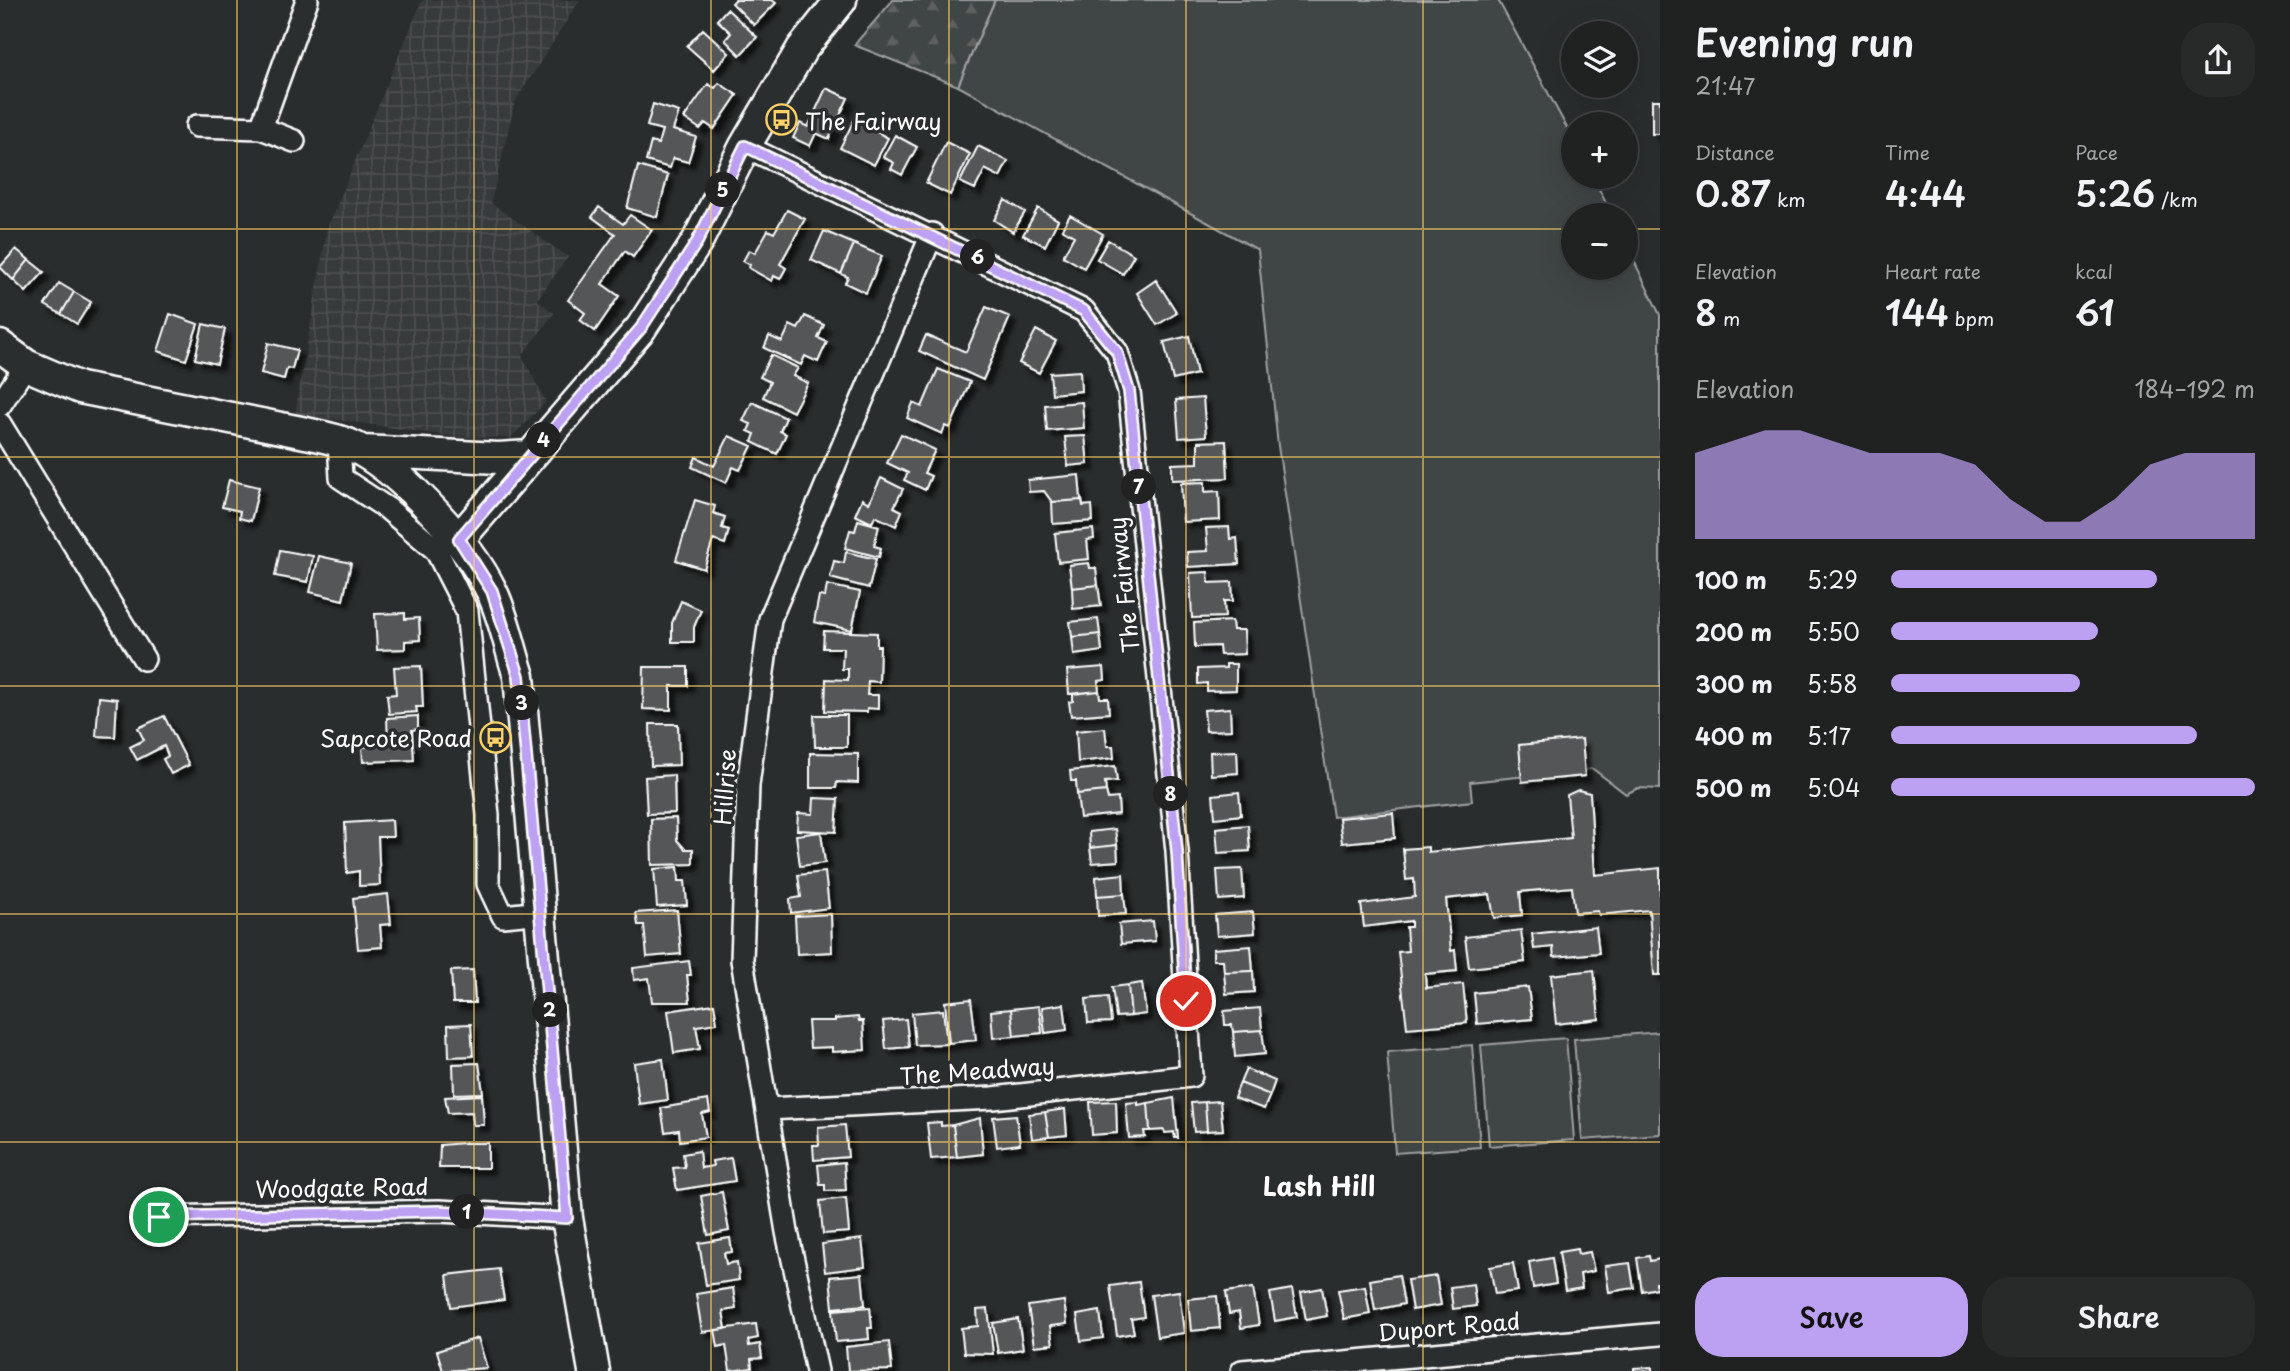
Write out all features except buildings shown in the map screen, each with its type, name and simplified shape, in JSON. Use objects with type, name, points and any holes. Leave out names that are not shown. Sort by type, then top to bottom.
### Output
[{"type":"main road","points":[[459,539],[641,328],[697,242],[745,146],[802,49],[841,0]]},
{"type":"main road","points":[[0,346],[26,365],[80,388],[351,446],[498,458],[530,456]]},
{"type":"main road","points":[[351,446],[417,495],[459,539],[492,591],[519,676],[567,1218],[594,1371]]},
{"type":"street","points":[[261,128],[301,2]]},
{"type":"street","points":[[197,126],[261,128],[295,141]]},
{"type":"street","name":"The Fairway","points":[[745,146],[932,234],[1084,311],[1117,352],[1129,391],[1177,851],[1191,1076]]},
{"type":"street","name":"Hillrise","points":[[817,1371],[787,1232],[742,960],[748,785],[770,620],[932,234]]},
{"type":"street","points":[[0,405],[26,365]]},
{"type":"street","points":[[0,424],[144,659]]},
{"type":"street","points":[[351,446],[341,478],[388,509],[436,550],[467,611],[488,815],[488,884],[503,916],[542,912]]},
{"type":"street","name":"The Meadway","points":[[767,1109],[993,1098],[1191,1076]]},
{"type":"street","name":"Woodgate Road","points":[[159,1217],[439,1211],[567,1218]]},
{"type":"street","name":"Duport Road","points":[[1242,1371],[1660,1334]]},
{"type":"shaded area","points":[[422,0],[580,0],[515,102],[491,203],[568,257],[537,300],[554,313],[522,356],[546,402],[511,438],[457,437],[295,414],[327,229]]},
{"type":"green space","points":[[893,0],[995,0],[958,86],[854,45]]},
{"type":"green space","points":[[995,0],[1498,0],[1561,117],[1561,189],[1599,189],[1606,203],[1561,203],[1561,280],[1638,280],[1638,269],[1660,315],[1660,789],[1638,788],[1626,794],[1593,769],[1470,782],[1472,801],[1333,817],[1278,446],[1258,250],[958,86]]},
{"type":"green space","points":[[1660,1032],[1660,1134],[1582,1140],[1574,1039]]},
{"type":"green space","points":[[1566,1038],[1574,1140],[1489,1146],[1481,1045]]},
{"type":"green space","points":[[1472,1045],[1480,1147],[1395,1153],[1387,1052]]},
{"type":"place","name":"The Fairway","points":[[782,120]]},
{"type":"place","name":"Sapcote Road","points":[[495,737]]},
{"type":"district","name":"Lash Hill","points":[[1319,1185]]},
{"type":"route","points":[[159,1217],[439,1211],[567,1218],[519,676],[492,591],[459,539],[499,489],[641,328],[697,242],[745,146],[932,234],[1084,311],[1117,352],[1129,391],[1177,851],[1186,1001]]}]
